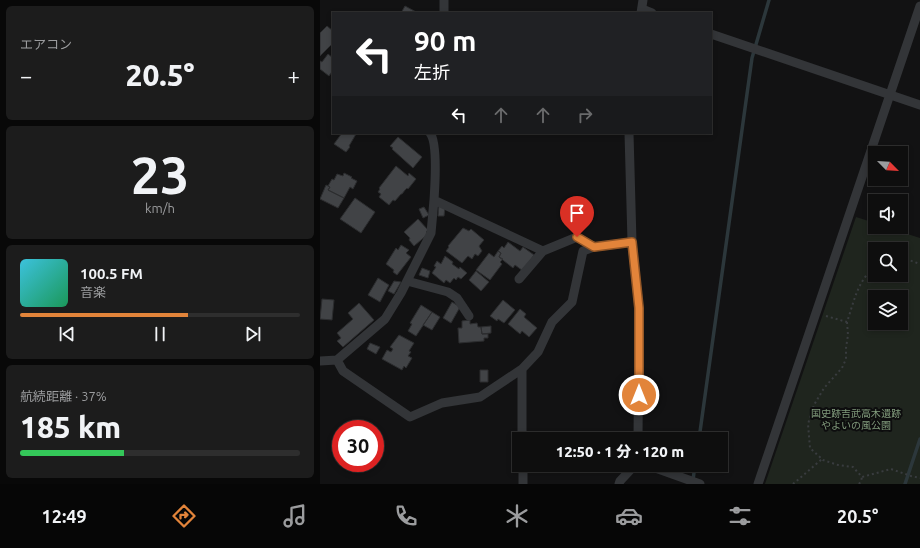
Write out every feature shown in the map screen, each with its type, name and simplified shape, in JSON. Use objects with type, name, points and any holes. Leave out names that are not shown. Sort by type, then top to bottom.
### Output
[{"type":"street","points":[[444,0],[444,12]]},
{"type":"street","points":[[758,484],[920,6]]},
{"type":"street","points":[[712,34],[920,105]]},
{"type":"street","points":[[320,361],[337,360],[385,319],[407,281],[431,233],[434,200],[435,158],[433,137],[431,134]]},
{"type":"street","points":[[629,134],[632,242],[639,308],[638,432]]},
{"type":"street","points":[[434,200],[543,251]]},
{"type":"street","points":[[519,279],[543,251],[577,237],[594,247]]},
{"type":"street","points":[[337,360],[343,371],[410,417],[442,403],[480,397],[522,369],[538,352],[552,322],[572,302],[583,251],[594,247],[632,242]]},
{"type":"street","points":[[407,281],[448,292],[457,298],[469,316]]},
{"type":"street","points":[[522,369],[522,432]]},
{"type":"street","points":[[523,472],[523,484]]},
{"type":"street","points":[[618,484],[629,472]]},
{"type":"street","points":[[666,472],[699,484]]},
{"type":"path","points":[[908,260],[920,264]]},
{"type":"path","points":[[862,477],[853,467],[838,465],[822,459],[810,448],[808,424],[814,405],[824,388],[842,368],[846,359],[848,335],[846,322],[863,278],[868,273]]},
{"type":"path","points":[[816,311],[831,318],[846,322]]},
{"type":"path","points":[[793,484],[822,459]]},
{"type":"path","points":[[862,477],[891,469],[920,478]]},
{"type":"path","points":[[858,484],[862,477]]},
{"type":"green space","name":"国史跡吉武高木遺跡 やよいの風公園","points":[[856,217],[868,221],[868,234],[908,234],[920,238],[920,484],[765,484]]},
{"type":"building","points":[[405,6],[416,12],[402,12]]},
{"type":"building","points":[[327,26],[332,30],[332,44],[320,56],[320,33]]},
{"type":"building","points":[[328,54],[332,57],[332,72],[329,76],[320,69],[320,61],[322,62]]},
{"type":"building","points":[[341,134],[356,134],[346,152],[334,144]]},
{"type":"building","points":[[398,137],[422,157],[413,168],[390,146]]},
{"type":"building","points":[[396,166],[408,176],[409,173],[416,179],[408,189],[407,188],[395,201],[393,200],[389,205],[379,197],[381,194],[378,192],[380,189],[379,188]]},
{"type":"building","points":[[344,173],[357,181],[353,189],[350,187],[344,198],[328,190],[330,187],[328,186],[337,174],[343,176]]},
{"type":"building","points":[[326,185],[330,187],[328,190],[344,198],[338,208],[320,199]]},
{"type":"building","points":[[355,198],[375,212],[361,233],[340,219]]},
{"type":"building","points":[[439,205],[445,206],[444,216],[438,216]]},
{"type":"building","points":[[424,207],[429,215],[423,218],[419,209]]},
{"type":"building","points":[[418,219],[428,230],[426,232],[428,234],[414,246],[409,240],[410,238],[404,232]]},
{"type":"building","points":[[463,228],[469,231],[471,229],[484,240],[479,246],[482,251],[478,256],[475,254],[472,259],[468,256],[462,263],[446,251],[449,247],[448,246]]},
{"type":"building","points":[[508,242],[520,251],[523,247],[534,255],[523,271],[515,265],[513,268],[499,257],[501,253],[498,251],[502,246],[504,248]]},
{"type":"building","points":[[401,245],[409,250],[406,253],[411,257],[397,275],[393,272],[394,270],[386,264],[396,248],[398,250]]},
{"type":"building","points":[[498,251],[501,253],[499,257],[503,259],[500,262],[502,264],[490,280],[476,270],[489,253],[494,257]]},
{"type":"building","points":[[445,256],[453,262],[452,264],[459,269],[460,267],[467,273],[461,279],[458,277],[456,280],[454,278],[450,283],[446,280],[444,283],[432,273],[436,267],[434,266],[437,261],[441,264]]},
{"type":"building","points":[[422,268],[430,271],[428,278],[419,275]]},
{"type":"building","points":[[476,271],[489,282],[481,291],[469,280]]},
{"type":"building","points":[[378,278],[389,285],[380,302],[368,295]]},
{"type":"building","points":[[394,281],[401,282],[394,294],[388,291]]},
{"type":"building","points":[[322,299],[334,300],[332,320],[320,319]]},
{"type":"building","points":[[503,300],[515,310],[504,323],[498,319],[497,321],[490,316]]},
{"type":"building","points":[[452,302],[460,307],[451,323],[443,318]]},
{"type":"building","points":[[359,303],[374,320],[343,347],[337,341],[341,338],[337,333],[353,319],[348,313]]},
{"type":"building","points":[[421,305],[432,312],[416,336],[408,331],[412,324],[410,323]]},
{"type":"building","points":[[520,309],[526,314],[524,317],[537,328],[529,337],[522,331],[520,334],[508,324]]},
{"type":"building","points":[[432,312],[440,317],[432,330],[423,325]]},
{"type":"building","points":[[470,320],[470,324],[477,323],[478,327],[481,327],[482,334],[488,334],[488,338],[484,338],[484,341],[459,343],[458,328],[462,328],[462,321]]},
{"type":"building","points":[[491,326],[491,333],[482,334],[481,327]]},
{"type":"building","points":[[399,335],[414,343],[408,356],[412,358],[406,368],[404,366],[402,370],[382,359],[387,350],[391,352],[393,349],[390,347]]},
{"type":"building","points":[[370,343],[380,347],[376,354],[367,349]]},
{"type":"building","points":[[480,370],[488,370],[488,382],[480,382]]},
{"type":"waterway","points":[[700,432],[752,58],[769,0]]},
{"type":"waterway","points":[[905,484],[920,439]]},
{"type":"waterway","points":[[693,480],[694,472]]},
{"type":"route","points":[[577,237],[594,247],[632,242],[639,308],[639,395]]}]
